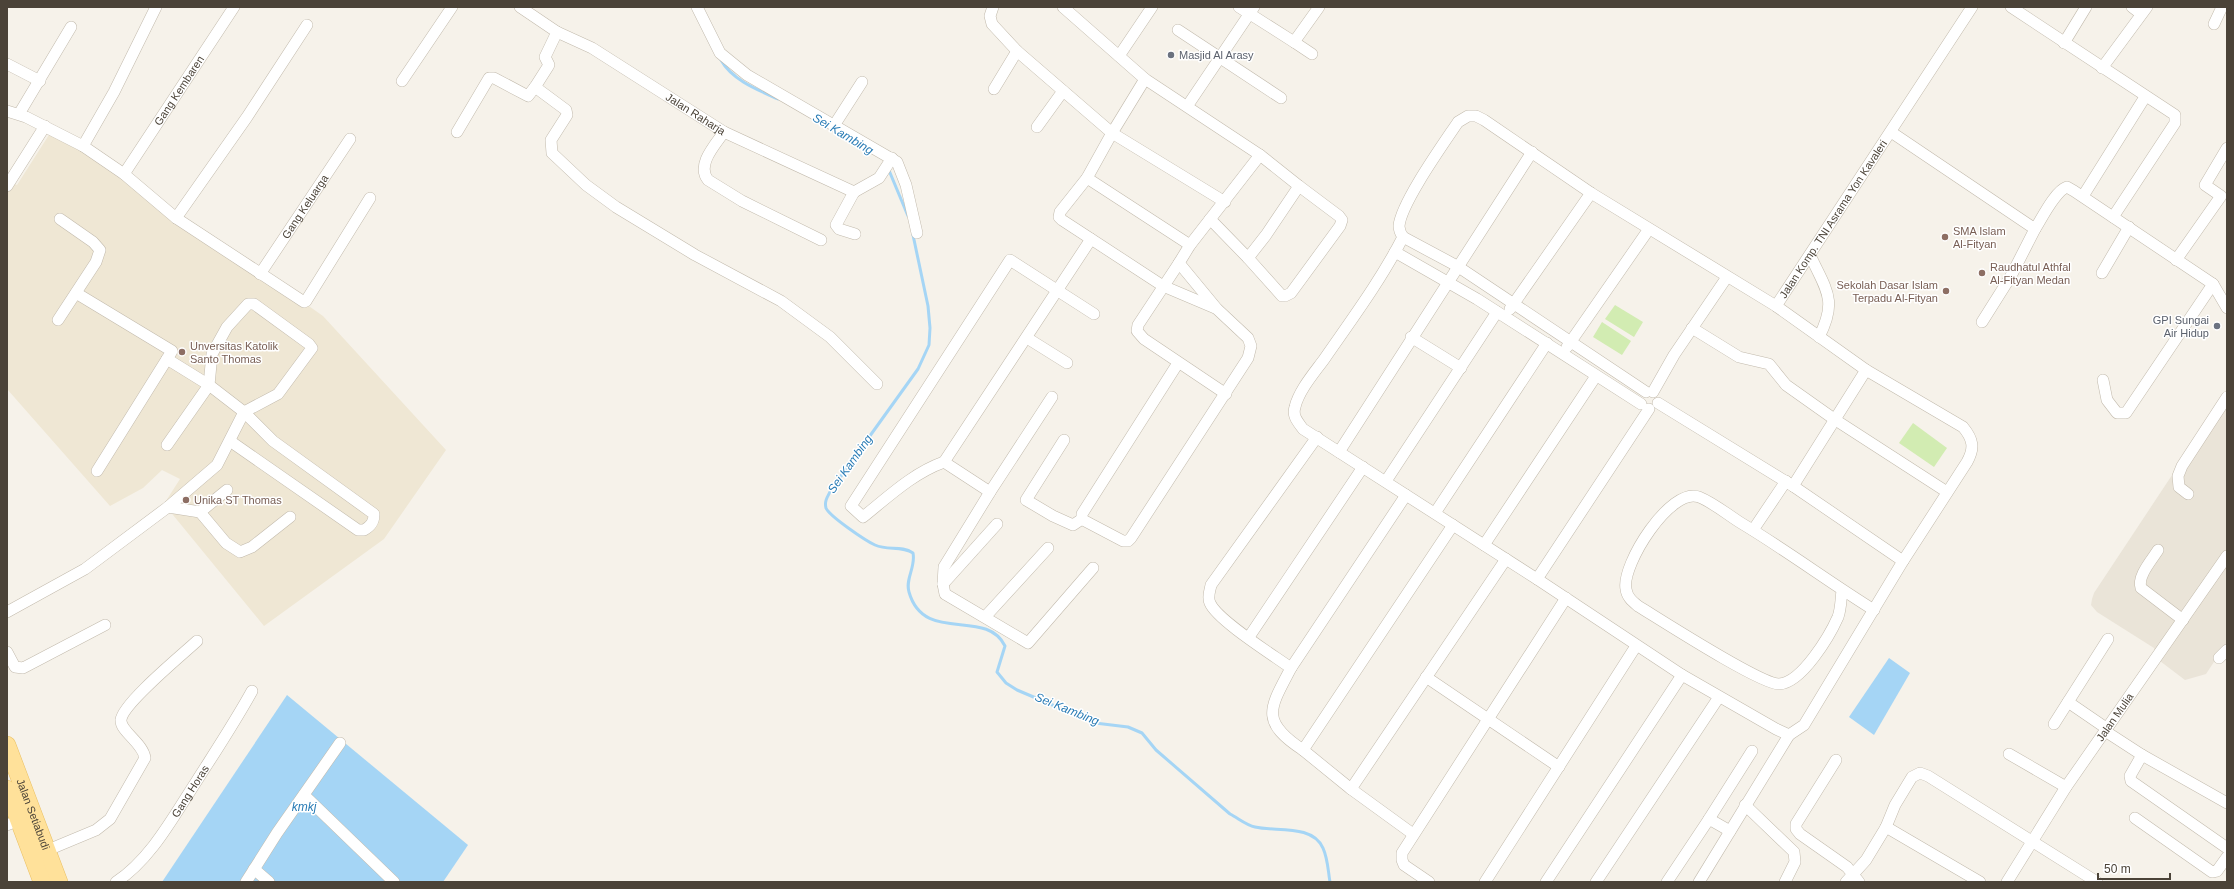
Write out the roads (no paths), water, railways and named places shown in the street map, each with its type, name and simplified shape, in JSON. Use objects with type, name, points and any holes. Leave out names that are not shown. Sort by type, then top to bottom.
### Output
[{"type":"main road","name":"Jalan Setiabudi","points":[[7,746],[48,850],[46,880]]},
{"type":"main road","name":"Jalan Setiabudi","points":[[7,789],[13,822],[46,880]]},
{"type":"street","points":[[83,146],[114,92],[156,7]]},
{"type":"street","name":"Gang Kembaren","points":[[124,174],[234,7]]},
{"type":"street","points":[[402,81],[452,7]]},
{"type":"street","name":"Jalan Raharja","points":[[520,7],[557,32],[592,48],[724,132],[854,192]]},
{"type":"street","points":[[697,7],[720,53],[730,62],[747,75],[834,124],[898,164],[903,176],[917,233]]},
{"type":"street","points":[[993,7],[990,16],[992,24],[1017,51],[1112,133],[1225,202]]},
{"type":"street","points":[[1063,7],[1145,79],[1260,155],[1339,216],[1342,220],[1340,226],[1291,293],[1282,296],[1210,219]]},
{"type":"street","points":[[1119,56],[1152,7]]},
{"type":"street","points":[[1239,7],[1252,10],[1312,54]]},
{"type":"street","points":[[1294,42],[1319,7]]},
{"type":"street","name":"Jalan Komp. TNI Asrama Yon Kavaleri","points":[[1776,306],[1972,7]]},
{"type":"street","points":[[2011,7],[2145,97],[2172,112],[2176,118],[2113,216]]},
{"type":"street","points":[[2064,43],[2086,7]]},
{"type":"street","points":[[2214,24],[2222,7]]},
{"type":"street","points":[[2102,68],[2140,9]]},
{"type":"street","points":[[1188,106],[1252,10]]},
{"type":"street","points":[[176,218],[247,117],[307,26]]},
{"type":"street","points":[[19,114],[71,27]]},
{"type":"street","points":[[1178,30],[1220,60],[1281,98]]},
{"type":"street","points":[[456,132],[489,78],[494,78],[528,96],[535,88],[549,65],[545,57],[557,32]]},
{"type":"street","points":[[994,88],[1017,51]]},
{"type":"street","points":[[7,64],[40,81]]},
{"type":"street","points":[[1145,79],[1087,178],[1060,212],[1059,217],[1163,286],[1218,309]]},
{"type":"street","points":[[834,124],[862,82]]},
{"type":"street","points":[[535,88],[566,110],[568,116],[551,140],[552,153],[586,185],[658,234],[781,301],[830,337],[877,384]]},
{"type":"street","points":[[1037,128],[1063,91]]},
{"type":"street","points":[[2082,196],[2145,97]]},
{"type":"street","points":[[7,111],[19,114],[83,146],[124,174],[176,218],[301,300],[306,301],[370,198]]},
{"type":"street","points":[[1699,882],[1789,734],[1804,725],[1903,562],[1969,458],[1972,450],[1972,439],[1962,427],[1866,370],[1776,306],[1591,194],[1532,152],[1476,116],[1468,116],[1458,122],[1410,199],[1399,227],[1402,237],[1395,252],[1296,404],[1294,409],[1297,421],[1303,428],[1339,452],[1537,579],[1636,646],[1757,720],[1789,734]]},
{"type":"street","points":[[7,186],[45,126]]},
{"type":"street","points":[[724,132],[703,167],[704,175],[708,180],[742,201],[821,240]]},
{"type":"street","points":[[1891,132],[2035,229]]},
{"type":"street","name":"Gang Keluarga","points":[[260,274],[350,139]]},
{"type":"street","points":[[2176,260],[2221,196],[2205,185],[2227,148]]},
{"type":"street","points":[[1339,452],[1457,266],[1532,152]]},
{"type":"street","points":[[1226,394],[1141,337],[1137,329],[1190,245],[1225,202],[1260,155]]},
{"type":"street","points":[[855,234],[839,229],[836,225],[854,192],[879,178],[891,160]]},
{"type":"street","points":[[1087,178],[1190,245]]},
{"type":"street","points":[[1248,258],[1264,239],[1299,186]]},
{"type":"street","points":[[1982,322],[2011,276],[2035,229],[2056,196],[2067,187],[2113,216],[2224,291],[2227,308]]},
{"type":"street","points":[[1386,481],[1461,368],[1501,314],[1514,303],[1591,194]]},
{"type":"street","points":[[58,320],[96,262],[100,250],[93,242],[60,219]]},
{"type":"street","points":[[2102,273],[2129,227]]},
{"type":"street","points":[[1564,354],[1571,341],[1649,229]]},
{"type":"street","points":[[1402,237],[1457,266],[1658,397],[1650,406],[1537,579]]},
{"type":"street","points":[[1091,239],[1057,290],[944,462],[932,466],[899,488],[863,517],[851,506],[1010,260],[1057,290],[1094,314]]},
{"type":"street","points":[[1395,252],[1501,314],[1596,376],[1790,483],[1903,562]]},
{"type":"street","points":[[1810,255],[1830,304],[1827,322],[1819,337]]},
{"type":"street","points":[[1082,519],[1120,540],[1130,540],[1248,358],[1251,346],[1248,338],[1218,309],[1179,263]]},
{"type":"street","points":[[1650,406],[1641,397],[1650,392],[1726,277]]},
{"type":"street","points":[[2103,380],[2111,406],[2117,413],[2126,413],[2213,284]]},
{"type":"street","points":[[76,293],[171,349],[172,352],[123,426],[97,471]]},
{"type":"street","points":[[7,612],[85,569],[168,507],[217,465],[244,412],[278,394],[312,350],[309,344],[258,305],[248,304],[227,327],[212,354],[209,385],[167,445]]},
{"type":"street","points":[[1692,328],[1739,357],[1768,364],[1786,385],[1834,420],[1947,492]]},
{"type":"street","points":[[1412,337],[1461,368]]},
{"type":"street","points":[[1026,338],[1067,363]]},
{"type":"street","points":[[1435,513],[1547,343]]},
{"type":"street","points":[[167,360],[209,385],[244,412],[273,441],[374,514],[374,519],[370,527],[364,530],[358,530],[230,442]]},
{"type":"street","points":[[1064,440],[1026,500],[1053,516],[1073,525],[1082,519],[1085,508],[1178,363]]},
{"type":"street","points":[[1753,530],[1790,483],[1834,420],[1866,370]]},
{"type":"street","points":[[1484,545],[1596,376]]},
{"type":"street","points":[[2188,494],[2179,487],[2178,476],[2182,466],[2227,397]]},
{"type":"street","points":[[1052,398],[990,492],[944,567],[943,584],[945,594],[1028,643],[1093,568]]},
{"type":"street","points":[[1291,668],[1225,621],[1209,602],[1211,585],[1317,437]]},
{"type":"street","points":[[944,462],[990,492]]},
{"type":"street","points":[[1249,637],[1363,467]]},
{"type":"street","points":[[200,512],[227,490]]},
{"type":"street","points":[[1406,495],[1291,668],[1274,702],[1273,720],[1282,734],[1351,789],[1413,834]]},
{"type":"street","points":[[1842,590],[1839,616],[1817,653],[1797,675],[1789,681],[1779,684],[1748,671],[1645,610],[1631,600],[1628,595],[1626,579],[1638,550],[1660,516],[1677,501],[1686,497],[1698,497],[1753,530],[1874,610]]},
{"type":"street","points":[[168,507],[200,512],[226,543],[240,552],[252,547],[290,517]]},
{"type":"street","points":[[943,584],[997,524]]},
{"type":"street","points":[[1303,750],[1453,525]]},
{"type":"street","points":[[985,617],[1048,548]]},
{"type":"street","points":[[2158,550],[2143,575],[2140,583],[2141,588],[2183,620]]},
{"type":"street","name":"Jalan Mulia","points":[[2007,882],[2066,787],[2227,556]]},
{"type":"street","points":[[1351,789],[1506,559]]},
{"type":"street","points":[[1429,882],[1408,869],[1402,860],[1402,853],[1566,598]]},
{"type":"street","points":[[7,652],[15,667],[23,668],[105,625]]},
{"type":"street","points":[[2054,724],[2108,639]]},
{"type":"street","points":[[48,850],[96,830],[110,819],[145,758],[143,749],[123,727],[121,720],[124,712],[132,702],[197,641]]},
{"type":"street","points":[[1485,882],[1636,646]]},
{"type":"street","points":[[2219,658],[2227,650]]},
{"type":"street","points":[[1546,882],[1682,675]]},
{"type":"street","points":[[1426,677],[1559,767]]},
{"type":"street","name":"Gang Horas","points":[[116,882],[125,876],[156,842],[238,717],[252,691]]},
{"type":"street","points":[[1596,882],[1719,697]]},
{"type":"street","points":[[2068,702],[2142,755],[2227,803]]},
{"type":"street","points":[[246,882],[254,868],[340,743]]},
{"type":"street","points":[[1667,882],[1752,751]]},
{"type":"street","points":[[2010,754],[2066,787]]},
{"type":"street","points":[[2142,755],[2130,776],[2132,782],[2227,848]]},
{"type":"street","points":[[1836,760],[1796,824],[1796,829],[1800,834],[1840,860],[1853,879],[1886,827],[1895,805],[1912,777],[1920,773],[1928,776],[2097,882]]},
{"type":"street","points":[[304,795],[394,882]]},
{"type":"street","points":[[1745,806],[1794,852],[1795,862],[1785,882]]},
{"type":"street","points":[[2135,818],[2212,872],[2217,871],[2227,857]]},
{"type":"street","points":[[1709,819],[1730,832]]},
{"type":"street","points":[[1886,827],[1980,882]]},
{"type":"street","points":[[254,868],[269,882]]},
{"type":"water","points":[[1889,658],[1910,673],[1874,735],[1849,717]]},
{"type":"water","name":"kmkj","points":[[287,695],[468,845],[443,882],[162,882]]},
{"type":"waterway","name":"Sei Kambing","points":[[721,60],[732,73],[746,84],[778,99]]},
{"type":"waterway","name":"Sei Kambing","points":[[888,168],[908,216]]},
{"type":"waterway","name":"Sei Kambing","points":[[913,235],[928,306],[930,328],[929,345],[918,369],[831,490],[826,501],[826,508],[840,522],[870,543],[885,548],[904,549],[913,553],[914,558],[908,587],[917,608],[928,617],[941,622],[984,629],[996,635],[1005,646],[997,672],[1006,683],[1017,690],[1095,723],[1128,727],[1142,733],[1156,750],[1230,814],[1248,825],[1255,827],[1293,830],[1311,835],[1318,840],[1325,852],[1330,882]]},
{"type":"place","name":"Masjid Al Arasy","points":[[1171,55]]},
{"type":"place","name":"SMA Islam Al-Fityan","points":[[1945,237]]},
{"type":"place","name":"Raudhatul Athfal Al-Fityan Medan","points":[[1982,273]]},
{"type":"place","name":"Sekolah Dasar Islam Terpadu Al-Fityan","points":[[1946,291]]},
{"type":"place","name":"GPI Sungai Air Hidup","points":[[2217,326]]},
{"type":"place","name":"Unversitas Katolik Santo Thomas","points":[[182,352]]},
{"type":"place","name":"Unika ST Thomas","points":[[186,500]]}]
